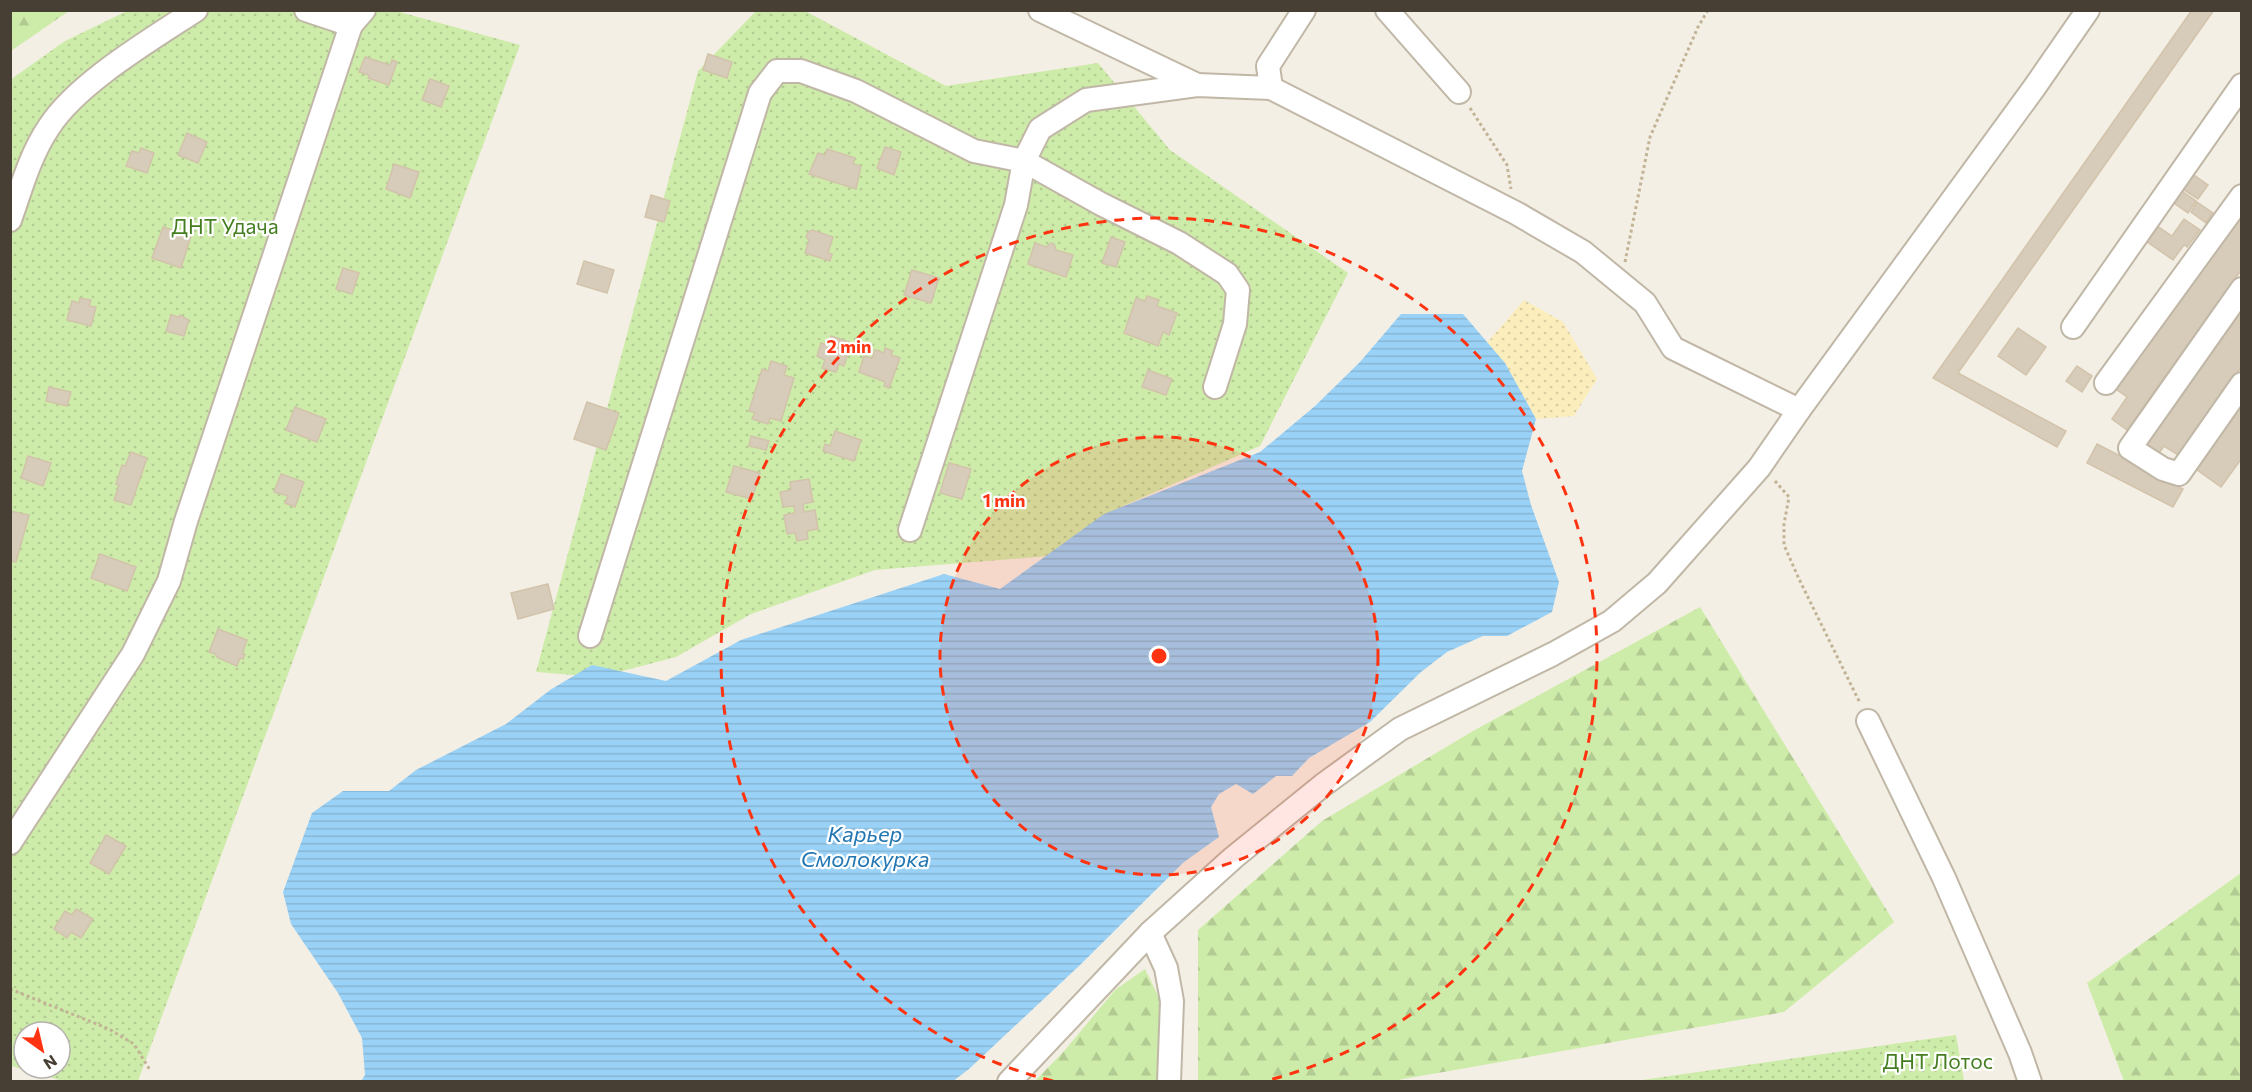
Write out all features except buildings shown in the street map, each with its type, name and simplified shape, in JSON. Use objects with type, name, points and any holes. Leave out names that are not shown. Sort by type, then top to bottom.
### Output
[{"type":"street","points":[[10,220],[27,172],[49,127],[71,101],[106,71],[196,10]]},
{"type":"street","points":[[10,843],[133,654],[169,581],[186,521],[358,18],[306,10]]},
{"type":"street","points":[[1040,10],[1197,86]]},
{"type":"street","points":[[1271,88],[1268,66],[1304,10]]},
{"type":"street","points":[[1387,10],[1459,92]]},
{"type":"street","points":[[1009,1082],[1150,933],[1233,858],[1323,785],[1400,729],[1552,654],[1611,621],[1657,583],[1759,468],[2088,10]]},
{"type":"street","points":[[590,636],[760,93],[777,71],[801,71],[856,91],[974,151],[1024,161],[1101,204],[1179,243],[1227,274],[1238,290],[1235,324],[1215,387]]},
{"type":"street","points":[[2073,327],[2241,85]]},
{"type":"street","points":[[910,530],[1016,205],[1024,161],[1040,129],[1086,100],[1197,86],[1271,88],[1516,213],[1583,252],[1645,303],[1673,348],[1799,410]]},
{"type":"street","points":[[2106,383],[2241,196]]},
{"type":"street","points":[[2241,289],[2130,448],[2163,469],[2179,474],[2241,384]]},
{"type":"street","points":[[1868,722],[1944,878],[2020,1053],[2030,1082]]},
{"type":"street","points":[[1150,933],[1166,968],[1172,1001],[1170,1082]]},
{"type":"path","points":[[1623,284],[1627,249],[1650,137],[1698,27],[1708,10]]},
{"type":"path","points":[[1459,92],[1507,165],[1516,213]]},
{"type":"path","points":[[1759,468],[1789,497],[1784,524],[1784,545],[1868,722]]},
{"type":"path","points":[[10,989],[109,1029],[134,1044],[150,1070]]},
{"type":"green space","points":[[11,10],[69,10],[69,11],[11,51]]},
{"type":"green space","name":"ДНТ Удача","points":[[127,11],[396,11],[520,45],[138,1081],[60,1080],[72,1080],[72,1020],[12,1020],[11,1066],[10,80],[65,41]]},
{"type":"green space","points":[[756,11],[805,11],[946,86],[1098,63],[1170,150],[1348,273],[1260,446],[1123,506],[1049,556],[875,570],[751,614],[676,657],[599,677],[536,672],[698,71]]},
{"type":"green space","points":[[1700,607],[1894,922],[1784,1012],[1392,1081],[1198,1081],[1198,930],[1322,821],[1473,731]]},
{"type":"green space","points":[[2241,873],[2241,1081],[2124,1081],[2087,983]]},
{"type":"green space","points":[[1145,969],[1168,1016],[1160,1081],[1034,1082],[1065,1050],[1115,990]]},
{"type":"green space","name":"ДНТ Лотос","points":[[1956,1035],[1964,1081],[1635,1081]]},
{"type":"sand","points":[[1524,300],[1563,322],[1597,379],[1574,416],[1536,419],[1505,363],[1487,343]]},
{"type":"water","name":"Карьер Смолокурка","points":[[1401,314],[1463,314],[1505,363],[1536,419],[1522,471],[1531,505],[1559,582],[1552,612],[1507,636],[1483,636],[1447,652],[1421,672],[1370,722],[1309,758],[1292,776],[1276,776],[1253,794],[1236,784],[1219,794],[1211,807],[1219,837],[1184,862],[1079,966],[969,1069],[952,1082],[361,1081],[365,1075],[362,1038],[338,993],[291,924],[283,892],[312,813],[343,791],[389,791],[416,770],[506,724],[550,690],[592,665],[666,681],[741,640],[944,574],[1000,589],[1104,514],[1260,452],[1315,406],[1360,362]]}]
